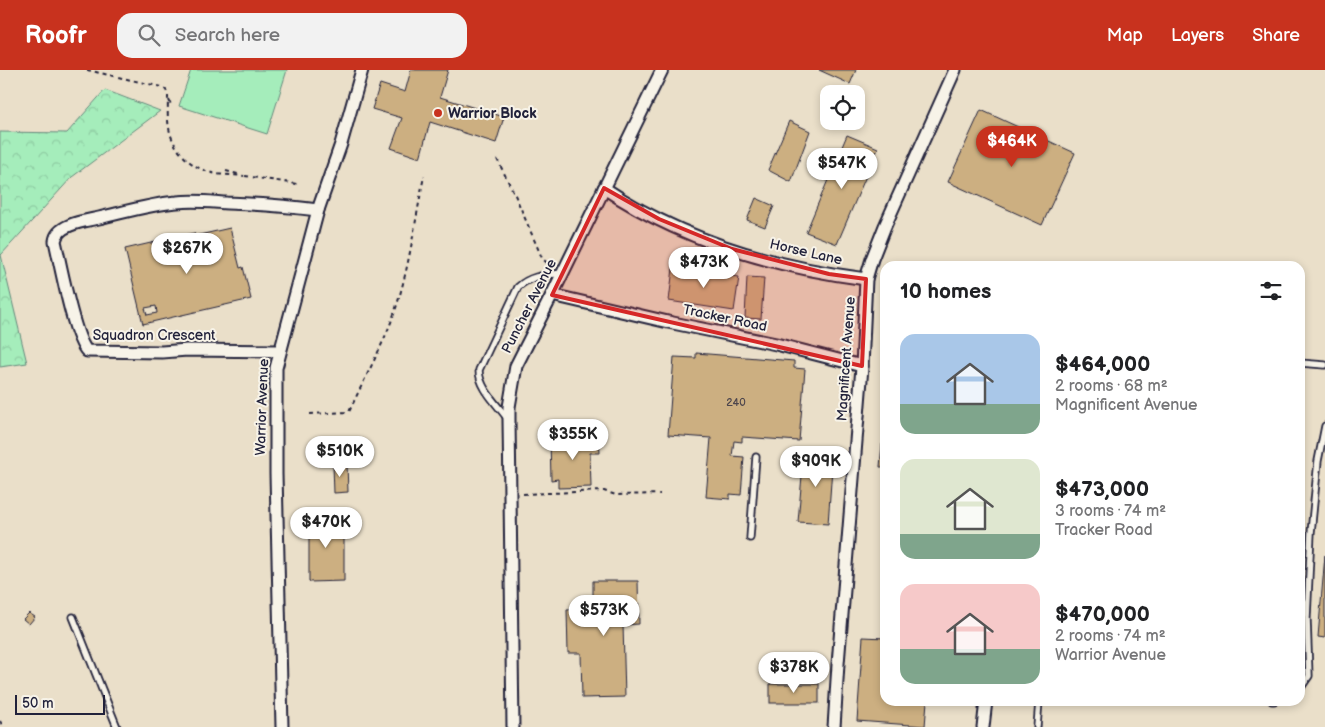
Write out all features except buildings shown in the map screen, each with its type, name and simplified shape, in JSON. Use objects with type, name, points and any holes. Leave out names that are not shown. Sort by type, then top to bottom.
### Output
[{"type":"street","name":"Warrior Avenue","points":[[282,727],[276,465],[276,363],[318,210],[341,144],[362,70]]},
{"type":"street","name":"Puncher Avenue","points":[[513,727],[509,420],[516,366],[662,70]]},
{"type":"street","name":"Magnificent Avenue","points":[[834,727],[862,366],[866,279],[885,226],[955,70]]},
{"type":"street","name":"Horse Lane","points":[[604,188],[659,219],[732,249],[782,264],[866,279]]},
{"type":"street","name":"Squadron Crescent","points":[[279,352],[186,350],[162,352],[87,351],[79,338],[65,285],[55,241],[56,237],[65,227],[156,205],[179,202],[282,205],[318,210]]},
{"type":"street","name":"Tracker Road","points":[[552,295],[658,320],[776,344],[862,366]]},
{"type":"street","points":[[983,727],[985,706]]},
{"type":"lane","points":[[509,420],[484,388],[479,378],[479,370],[518,287],[525,280],[534,276],[563,273]]},
{"type":"lane","points":[[1305,363],[1325,365]]},
{"type":"lane","points":[[1305,682],[1309,676],[1307,618],[1311,533],[1318,461],[1325,426]]},
{"type":"lane","points":[[750,538],[756,457]]},
{"type":"lane","points":[[73,617],[117,727]]},
{"type":"lane","points":[[1037,727],[1039,706]]},
{"type":"path","points":[[87,70],[162,87],[166,90],[172,107]]},
{"type":"path","points":[[168,96],[168,127],[174,144],[183,157],[198,167],[215,174],[244,176],[297,184]]},
{"type":"path","points":[[497,159],[542,258],[551,267],[563,273]]},
{"type":"path","points":[[226,171],[244,176]]},
{"type":"path","points":[[310,414],[349,412],[381,348],[403,282],[424,176]]},
{"type":"path","points":[[510,495],[604,491],[616,495],[660,494]]},
{"type":"path","points":[[0,721],[3,727]]},
{"type":"highlighted area","points":[[604,188],[659,219],[732,249],[829,274],[866,279],[862,366],[552,295]]},
{"type":"green space","points":[[191,70],[287,70],[267,134],[179,106]]},
{"type":"green space","points":[[105,90],[160,111],[72,177],[1,255],[27,363],[0,367],[0,132],[67,133]]},
{"type":"place","name":"Warrior Block","points":[[438,113]]}]
